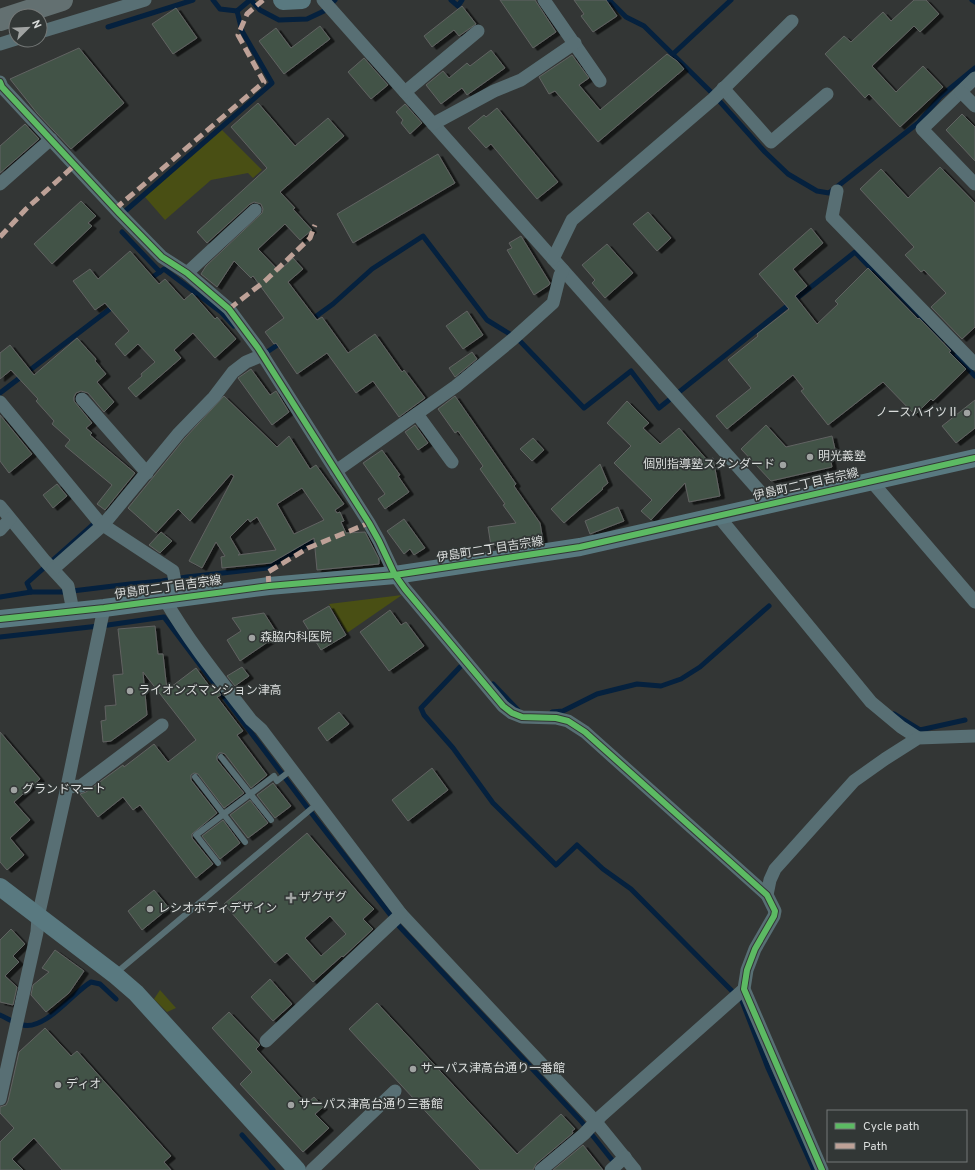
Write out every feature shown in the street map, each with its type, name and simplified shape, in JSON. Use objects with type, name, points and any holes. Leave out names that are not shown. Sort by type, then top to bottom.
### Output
[{"type":"highway","points":[[0,20],[62,0]]},
{"type":"street","points":[[48,30],[145,0]]},
{"type":"street","points":[[282,0],[302,0]]},
{"type":"street","points":[[544,0],[600,81]]},
{"type":"street","points":[[327,4],[771,504]]},
{"type":"street","points":[[553,259],[572,220],[718,94],[792,21]]},
{"type":"street","points":[[405,92],[478,31]]},
{"type":"street","points":[[433,124],[494,91],[521,80],[575,43]]},
{"type":"street","points":[[975,78],[922,130],[975,184]]},
{"type":"street","points":[[0,82],[2,87],[162,257],[187,273],[229,309],[263,356],[336,471],[379,541],[395,575],[453,649],[502,706],[512,713],[522,717],[556,718],[568,721],[585,732],[767,895],[775,911],[774,916],[755,949],[747,970],[744,989],[822,1170]]},
{"type":"street","points":[[961,92],[975,106]]},
{"type":"street","points":[[718,94],[771,142],[827,94]]},
{"type":"street","points":[[0,184],[51,139]]},
{"type":"street","points":[[837,191],[832,217],[975,364]]},
{"type":"street","points":[[187,273],[255,210]]},
{"type":"street","points":[[336,471],[456,386],[513,339],[553,303],[560,275],[563,270]]},
{"type":"street","points":[[49,566],[99,522],[147,473],[180,433],[214,397],[233,372],[246,362],[263,356]]},
{"type":"street","points":[[82,399],[147,473]]},
{"type":"street","points":[[0,402],[99,522],[173,571],[173,598],[218,677],[251,720],[261,729],[289,771],[396,918],[591,1128],[617,1164],[635,1170]]},
{"type":"street","points":[[417,414],[452,462]]},
{"type":"street","name":"伊島町二丁目吉宗線","points":[[0,619],[70,598],[102,620],[173,598],[269,586],[395,575],[580,547],[719,517],[975,458]]},
{"type":"street","points":[[872,482],[975,602]]},
{"type":"street","points":[[0,506],[49,566],[70,598]]},
{"type":"street","points":[[719,517],[871,702],[901,727],[918,738]]},
{"type":"street","points":[[0,530],[10,519]]},
{"type":"street","points":[[0,1099],[2,1083],[38,932],[38,917],[102,620]]},
{"type":"street","points":[[67,787],[81,786],[162,725]]},
{"type":"street","points":[[767,895],[770,880],[775,869],[854,781],[918,738],[975,736]]},
{"type":"street","points":[[0,887],[114,974],[141,998],[297,1170]]},
{"type":"street","points":[[266,1041],[396,918]]},
{"type":"street","points":[[541,1170],[591,1128],[601,1116],[744,989]]},
{"type":"street","points":[[312,1170],[395,1091]]},
{"type":"lane","points":[[221,756],[270,820]]},
{"type":"lane","points":[[218,863],[196,835],[274,776],[277,781],[289,771]]},
{"type":"lane","points":[[194,777],[245,842]]},
{"type":"lane","points":[[114,974],[315,806]]},
{"type":"green space","points":[[222,130],[262,170],[253,178],[248,173],[211,180],[165,220],[145,197]]},
{"type":"green space","points":[[402,595],[347,633],[329,604]]},
{"type":"green space","points":[[160,990],[176,1008],[167,1012],[154,999]]},
{"type":"building","points":[[500,0],[535,0],[556,32],[533,48]]},
{"type":"building","points":[[574,0],[606,0],[617,16],[593,32],[581,16],[584,14]]},
{"type":"building","points":[[914,0],[926,0],[939,14],[920,32],[914,26],[872,66],[896,92],[923,66],[943,87],[900,127],[869,94],[865,98],[825,54],[844,36],[851,42],[883,12],[891,21]]},
{"type":"building","points":[[462,6],[476,24],[459,36],[454,30],[432,47],[424,36]]},
{"type":"building","points":[[176,8],[197,38],[173,54],[152,24]]},
{"type":"building","points":[[320,26],[330,39],[284,74],[259,41],[276,28],[291,48]]},
{"type":"building","points":[[79,48],[124,103],[71,149],[37,113],[10,79]]},
{"type":"building","points":[[491,50],[505,68],[467,95],[462,88],[441,104],[426,85],[443,71],[449,78],[467,63],[470,66]]},
{"type":"building","points":[[667,54],[677,61],[684,69],[598,142],[555,91],[549,94],[539,77],[572,55],[589,78],[579,85],[600,110]]},
{"type":"building","points":[[364,58],[388,85],[371,99],[348,72]]},
{"type":"building","points":[[258,103],[295,146],[328,118],[344,136],[280,192],[312,230],[300,240],[285,224],[258,249],[279,271],[293,258],[303,269],[288,282],[317,320],[322,317],[348,353],[375,334],[402,372],[404,370],[425,398],[399,417],[373,381],[356,393],[327,353],[297,374],[276,343],[274,344],[265,332],[284,318],[253,276],[251,278],[234,261],[217,287],[201,274],[206,266],[262,213],[263,209],[261,204],[254,202],[250,204],[207,243],[197,232],[267,168],[231,127]]},
{"type":"building","points":[[405,104],[422,123],[410,134],[401,123],[403,120],[396,112]]},
{"type":"building","points":[[497,108],[558,182],[537,199],[491,144],[486,148],[468,128],[484,115],[486,117]]},
{"type":"building","points":[[962,114],[975,127],[975,161],[946,130]]},
{"type":"building","points":[[25,124],[39,139],[0,173],[0,146]]},
{"type":"building","points":[[438,154],[455,183],[353,243],[337,214]]},
{"type":"building","points":[[940,167],[975,203],[975,327],[962,339],[931,307],[946,293],[924,270],[921,272],[905,255],[914,247],[860,189],[881,169],[908,198]]},
{"type":"building","points":[[81,201],[96,216],[88,223],[92,226],[52,264],[34,244]]},
{"type":"building","points":[[648,212],[671,238],[657,251],[633,224]]},
{"type":"building","points":[[811,228],[823,243],[793,269],[807,286],[795,296],[817,324],[838,304],[835,301],[868,268],[918,319],[919,318],[966,369],[933,401],[931,399],[915,415],[883,382],[828,425],[801,391],[804,389],[793,375],[727,429],[716,416],[751,388],[728,360],[758,336],[757,334],[789,309],[759,274]]},
{"type":"building","points":[[521,236],[550,283],[534,295],[507,250],[512,248],[509,243]]},
{"type":"building","points":[[607,244],[633,273],[605,298],[592,283],[595,280],[582,265]]},
{"type":"building","points":[[130,251],[159,284],[165,279],[184,300],[192,293],[215,319],[217,317],[236,339],[215,358],[193,333],[174,350],[181,358],[136,397],[128,388],[155,362],[138,344],[125,356],[115,344],[129,331],[105,303],[95,310],[73,281],[90,269],[98,279]]},
{"type":"building","points":[[467,311],[483,335],[463,349],[446,326]]},
{"type":"building","points":[[77,338],[96,359],[95,361],[106,374],[97,382],[114,402],[104,412],[88,393],[81,391],[76,393],[74,401],[92,423],[86,428],[92,433],[90,435],[135,473],[105,510],[97,504],[112,485],[65,446],[70,440],[52,424],[54,421],[36,401],[38,399],[11,370],[0,379],[0,353],[10,345],[34,375]]},
{"type":"building","points":[[472,352],[477,359],[455,377],[449,368]]},
{"type":"building","points":[[251,369],[270,395],[276,391],[289,412],[272,425],[238,378]]},
{"type":"building","points":[[224,396],[277,447],[289,436],[310,469],[316,465],[344,504],[335,510],[337,513],[340,512],[344,521],[341,522],[346,533],[365,532],[379,559],[379,564],[317,570],[314,538],[271,563],[222,568],[221,557],[225,556],[216,542],[202,568],[189,561],[234,476],[231,474],[190,521],[178,509],[156,533],[128,508],[185,438]],"holes":[[[302,488],[324,520],[294,534],[277,504]],[[257,517],[276,550],[238,555],[240,554],[230,537],[248,519],[250,522]]]},
{"type":"building","points":[[455,396],[516,484],[514,486],[540,523],[543,541],[522,545],[521,541],[491,546],[488,527],[516,523],[503,505],[505,504],[480,469],[483,466],[458,431],[455,433],[438,409]]},
{"type":"building","name":"ノースハイツⅡ","points":[[975,400],[975,428],[956,443],[942,426]]},
{"type":"building","points":[[627,401],[649,423],[643,428],[660,444],[679,428],[707,460],[713,458],[720,496],[689,502],[685,483],[651,520],[641,511],[652,500],[614,463],[631,446],[607,423]]},
{"type":"building","points":[[0,415],[32,454],[9,473],[0,461]]},
{"type":"building","points":[[415,425],[428,443],[418,450],[405,432]]},
{"type":"building","points":[[766,425],[786,447],[832,436],[835,449],[829,451],[832,467],[771,481],[741,449]]},
{"type":"building","points":[[533,438],[544,450],[532,461],[520,449]]},
{"type":"building","points":[[382,450],[400,475],[398,476],[409,492],[385,509],[378,499],[385,494],[363,463]]},
{"type":"building","points":[[600,464],[608,483],[564,523],[551,509]]},
{"type":"building","points":[[57,484],[67,496],[53,508],[43,495]]},
{"type":"building","points":[[618,507],[624,521],[590,534],[585,521]]},
{"type":"building","points":[[404,519],[425,548],[414,555],[410,549],[404,554],[387,531]]},
{"type":"building","points":[[161,532],[172,541],[160,553],[149,545]]},
{"type":"building","points":[[329,606],[346,635],[321,650],[303,621]]},
{"type":"building","points":[[390,610],[401,625],[406,622],[424,646],[389,671],[360,632]]},
{"type":"building","name":"森脇内科医院","points":[[264,613],[278,635],[240,661],[227,640],[241,631],[232,618]]},
{"type":"building","points":[[155,626],[158,654],[163,654],[167,690],[196,668],[210,687],[214,685],[221,695],[217,697],[243,731],[237,735],[267,775],[251,788],[225,754],[219,753],[217,760],[244,793],[224,808],[198,774],[194,773],[191,775],[191,780],[217,813],[192,834],[192,838],[213,864],[196,878],[140,805],[133,810],[123,797],[98,817],[80,794],[86,792],[123,765],[124,767],[154,744],[168,762],[196,740],[143,672],[147,715],[111,741],[103,742],[101,721],[106,720],[105,706],[116,705],[113,675],[123,674],[118,629]]},
{"type":"building","points":[[242,667],[249,676],[235,686],[227,676]]},
{"type":"building","points":[[339,712],[349,724],[327,741],[318,728]]},
{"type":"building","name":"グランドマート","points":[[0,732],[40,779],[14,802],[30,820],[10,838],[24,855],[7,870],[0,862]]},
{"type":"building","points":[[432,768],[448,790],[408,821],[392,800]]},
{"type":"building","points":[[273,783],[291,806],[275,818],[257,795]]},
{"type":"building","points":[[250,800],[268,823],[248,838],[230,815]]},
{"type":"building","points":[[223,820],[240,843],[220,859],[202,836]]},
{"type":"building","name":"ザグザグ","points":[[307,833],[374,909],[363,919],[373,929],[313,982],[287,953],[275,963],[224,904]],"holes":[[[330,916],[346,934],[321,956],[305,938]]]},
{"type":"building","points":[[154,890],[169,908],[142,930],[128,911]]},
{"type":"building","points":[[11,929],[25,944],[13,956],[19,962],[5,976],[17,987],[13,1005],[0,1002],[0,940]]},
{"type":"building","points":[[55,950],[84,971],[69,993],[46,1012],[31,995],[33,985],[49,972],[42,968]]},
{"type":"building","points":[[270,979],[292,1004],[273,1021],[251,997]]},
{"type":"building","name":"サーパス津高台通り一番館","points":[[377,1003],[517,1154],[561,1114],[575,1129],[572,1131],[573,1133],[536,1164],[533,1170],[480,1170],[349,1029]]},
{"type":"building","name":"サーパス津高台通り三番館","points":[[229,1012],[260,1045],[256,1049],[306,1104],[314,1097],[323,1107],[315,1114],[329,1128],[303,1152],[240,1084],[252,1072],[212,1028]]},
{"type":"building","name":"ディオ","points":[[45,1028],[71,1056],[77,1051],[171,1156],[164,1162],[171,1170],[62,1170],[34,1138],[12,1159],[23,1170],[0,1170],[0,1142],[14,1128],[0,1113],[0,1107],[6,1105],[8,1101],[19,1052]]},
{"type":"building","points":[[583,1145],[603,1170],[553,1170]]},
{"type":"waterway","points":[[108,27],[193,0]]},
{"type":"waterway","points":[[213,0],[220,9],[237,11],[250,0]]},
{"type":"waterway","points":[[251,0],[260,10],[279,20],[307,19],[324,11],[335,0]]},
{"type":"waterway","points":[[451,0],[458,6],[462,0]]},
{"type":"waterway","points":[[609,0],[626,17],[644,26],[714,95],[765,152],[788,174],[817,191],[829,193],[918,123],[941,96],[975,68]]},
{"type":"waterway","points":[[673,54],[731,0]]},
{"type":"waterway","points":[[123,213],[272,83],[242,31],[237,11]]},
{"type":"waterway","points":[[122,232],[160,272]]},
{"type":"waterway","points":[[311,320],[333,304],[372,269],[423,236],[487,320],[513,336]]},
{"type":"waterway","points":[[518,339],[584,408],[631,371],[659,408],[855,252],[941,341]]},
{"type":"waterway","points":[[147,281],[164,269],[221,312],[234,326]]},
{"type":"waterway","points":[[0,393],[115,305]]},
{"type":"waterway","points":[[267,352],[282,342]]},
{"type":"waterway","points":[[946,346],[975,376]]},
{"type":"waterway","points":[[31,592],[27,583],[98,520]]},
{"type":"waterway","points":[[0,597],[31,592],[64,592],[267,568],[307,545],[319,540]]},
{"type":"waterway","points":[[552,712],[563,711],[597,694],[637,684],[661,686],[681,679],[700,667],[769,606]]},
{"type":"waterway","points":[[0,637],[164,617],[316,819],[399,926],[581,1121],[616,1165]]},
{"type":"waterway","points":[[460,667],[421,708],[424,715],[453,748],[493,803],[556,865],[577,845],[603,869],[631,889],[732,991]]},
{"type":"waterway","points":[[493,684],[518,710]]},
{"type":"waterway","points":[[894,714],[920,730],[965,720]]},
{"type":"waterway","points":[[0,1015],[23,1025],[32,1025],[41,1022],[58,1010],[91,982],[100,984],[116,999]]},
{"type":"waterway","points":[[742,1001],[768,1068],[814,1170]]},
{"type":"waterway","points":[[242,1135],[273,1170]]},
{"type":"marked path","points":[[115,209],[264,82],[238,35],[247,14],[263,0]]},
{"type":"marked path","points":[[0,237],[26,209],[75,165]]},
{"type":"marked path","points":[[229,309],[265,281],[310,238],[315,225]]},
{"type":"marked path","points":[[269,586],[268,572],[308,548],[369,523]]},
{"type":"cycle path","points":[[0,82],[2,87],[162,257],[187,273],[229,309],[258,348],[369,523],[395,575],[503,706],[512,713],[522,717],[556,718],[568,721],[585,732],[767,895],[775,911],[774,916],[755,949],[747,970],[744,989],[822,1170]]},
{"type":"cycle path","points":[[0,619],[104,608],[269,586],[395,575],[580,547],[975,458]]},
{"type":"place","name":"ノースハイツⅡ","points":[[967,413]]},
{"type":"place","name":"明光義塾","points":[[810,457]]},
{"type":"place","name":"個別指導塾スタンダード","points":[[783,465]]},
{"type":"place","name":"森脇内科医院","points":[[252,638]]},
{"type":"place","name":"ライオンズマンション津高","points":[[130,691]]},
{"type":"place","name":"グランドマート","points":[[14,790]]},
{"type":"place","name":"ザグザグ","points":[[291,898]]},
{"type":"place","name":"レシオボディデザイン","points":[[150,909]]},
{"type":"place","name":"サーパス津高台通り一番館","points":[[413,1069]]},
{"type":"place","name":"ディオ","points":[[58,1085]]},
{"type":"place","name":"サーパス津高台通り三番館","points":[[291,1105]]}]
